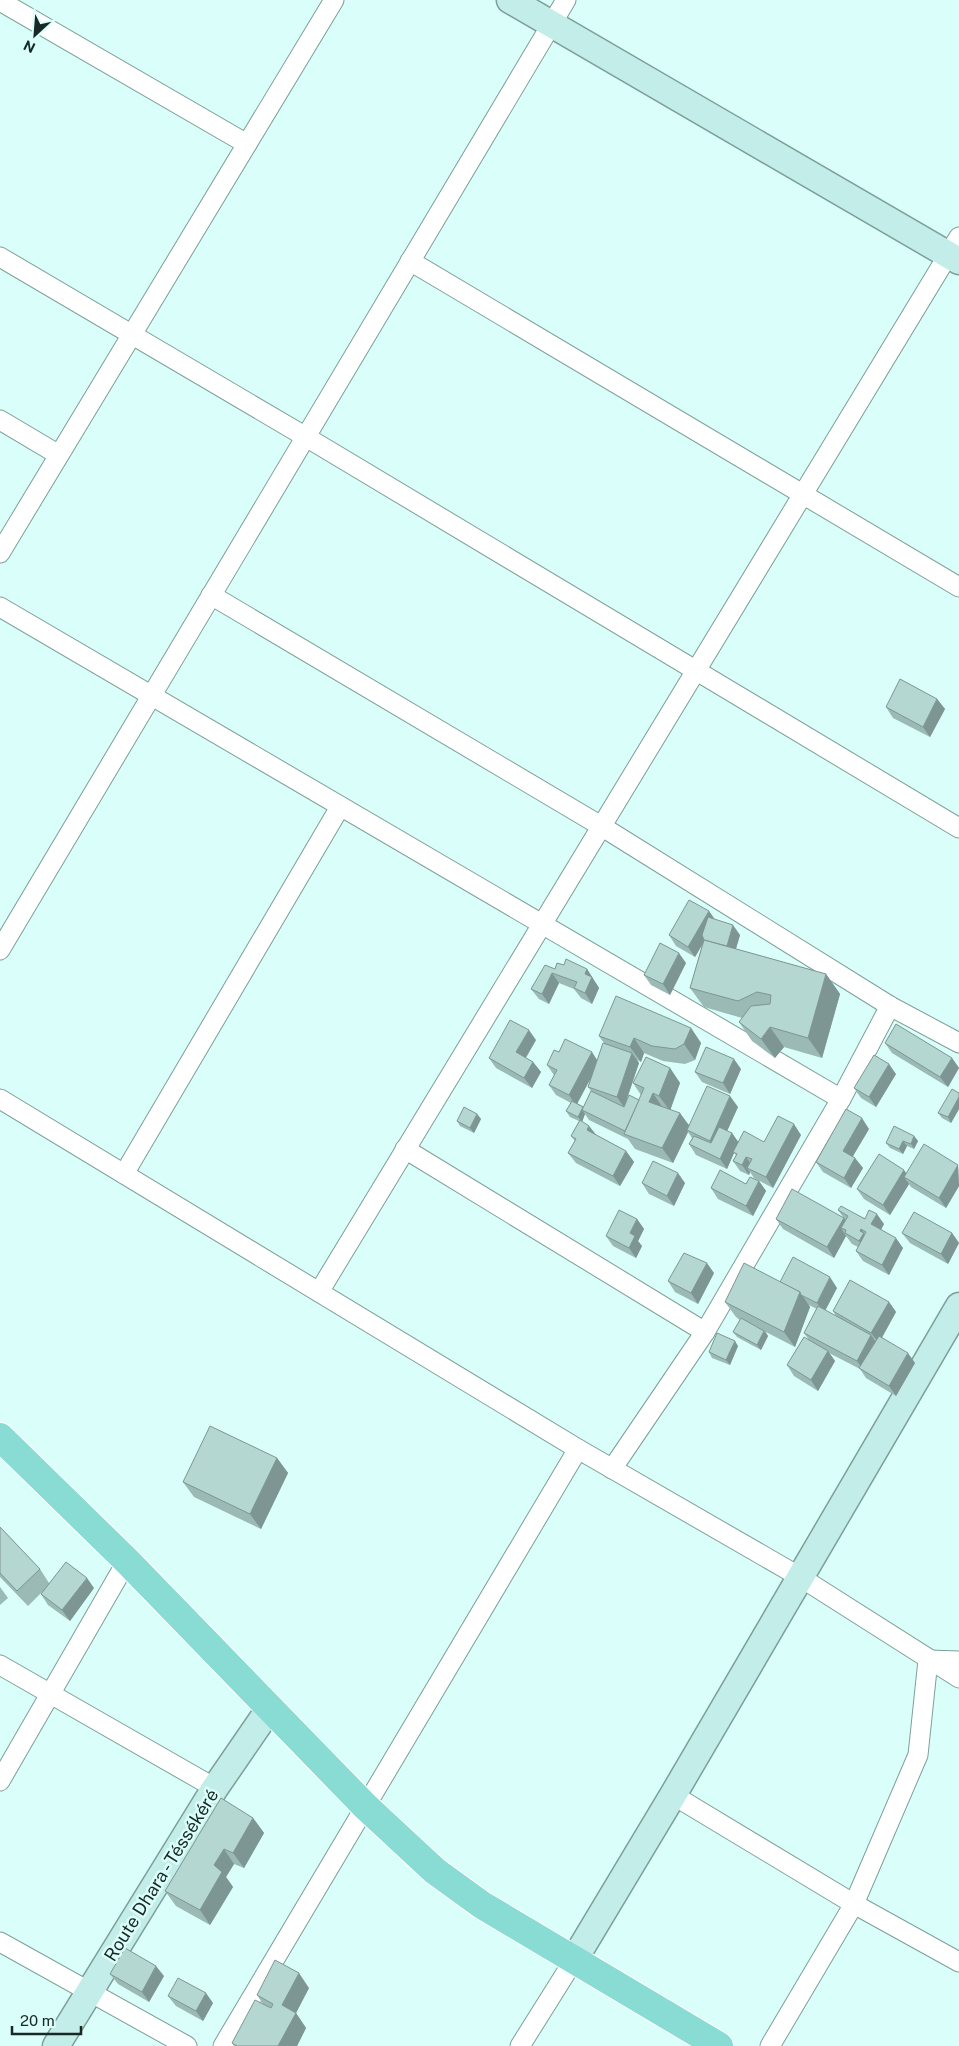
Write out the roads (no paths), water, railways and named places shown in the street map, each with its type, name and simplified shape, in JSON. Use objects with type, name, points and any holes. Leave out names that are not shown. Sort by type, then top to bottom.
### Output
[{"type":"main road","points":[[0,1436],[127,1561],[366,1806],[435,1871],[482,1904],[719,2046]]},
{"type":"street","points":[[0,553],[334,0]]},
{"type":"street","points":[[319,1292],[802,495],[956,251],[510,0]]},
{"type":"street","points":[[0,950],[566,0]]},
{"type":"street","points":[[0,1],[247,144]]},
{"type":"street","points":[[0,257],[306,437],[959,828]]},
{"type":"street","points":[[410,261],[959,587]]},
{"type":"street","points":[[0,420],[59,455]]},
{"type":"street","points":[[211,596],[601,826],[890,1006],[959,1043]]},
{"type":"street","points":[[0,607],[841,1099]]},
{"type":"street","points":[[124,1174],[340,806]]},
{"type":"street","points":[[612,1469],[705,1332],[841,1099],[890,1006]]},
{"type":"street","points":[[0,1099],[578,1449],[800,1577],[959,1678]]},
{"type":"street","points":[[405,1149],[705,1332]]},
{"type":"street","points":[[520,2046],[673,1795],[959,1306]]},
{"type":"street","points":[[223,2046],[578,1449]]},
{"type":"street","points":[[0,1781],[127,1561]]},
{"type":"street","points":[[928,1660],[959,1661]]},
{"type":"street","points":[[770,2046],[854,1904],[918,1755],[928,1660]]},
{"type":"street","points":[[0,1665],[215,1788]]},
{"type":"street","name":"Route Dhara - Téssékéré","points":[[56,2046],[215,1788],[270,1708]]},
{"type":"street","points":[[673,1795],[854,1904],[959,1962]]},
{"type":"street","points":[[0,1942],[187,2046]]}]
